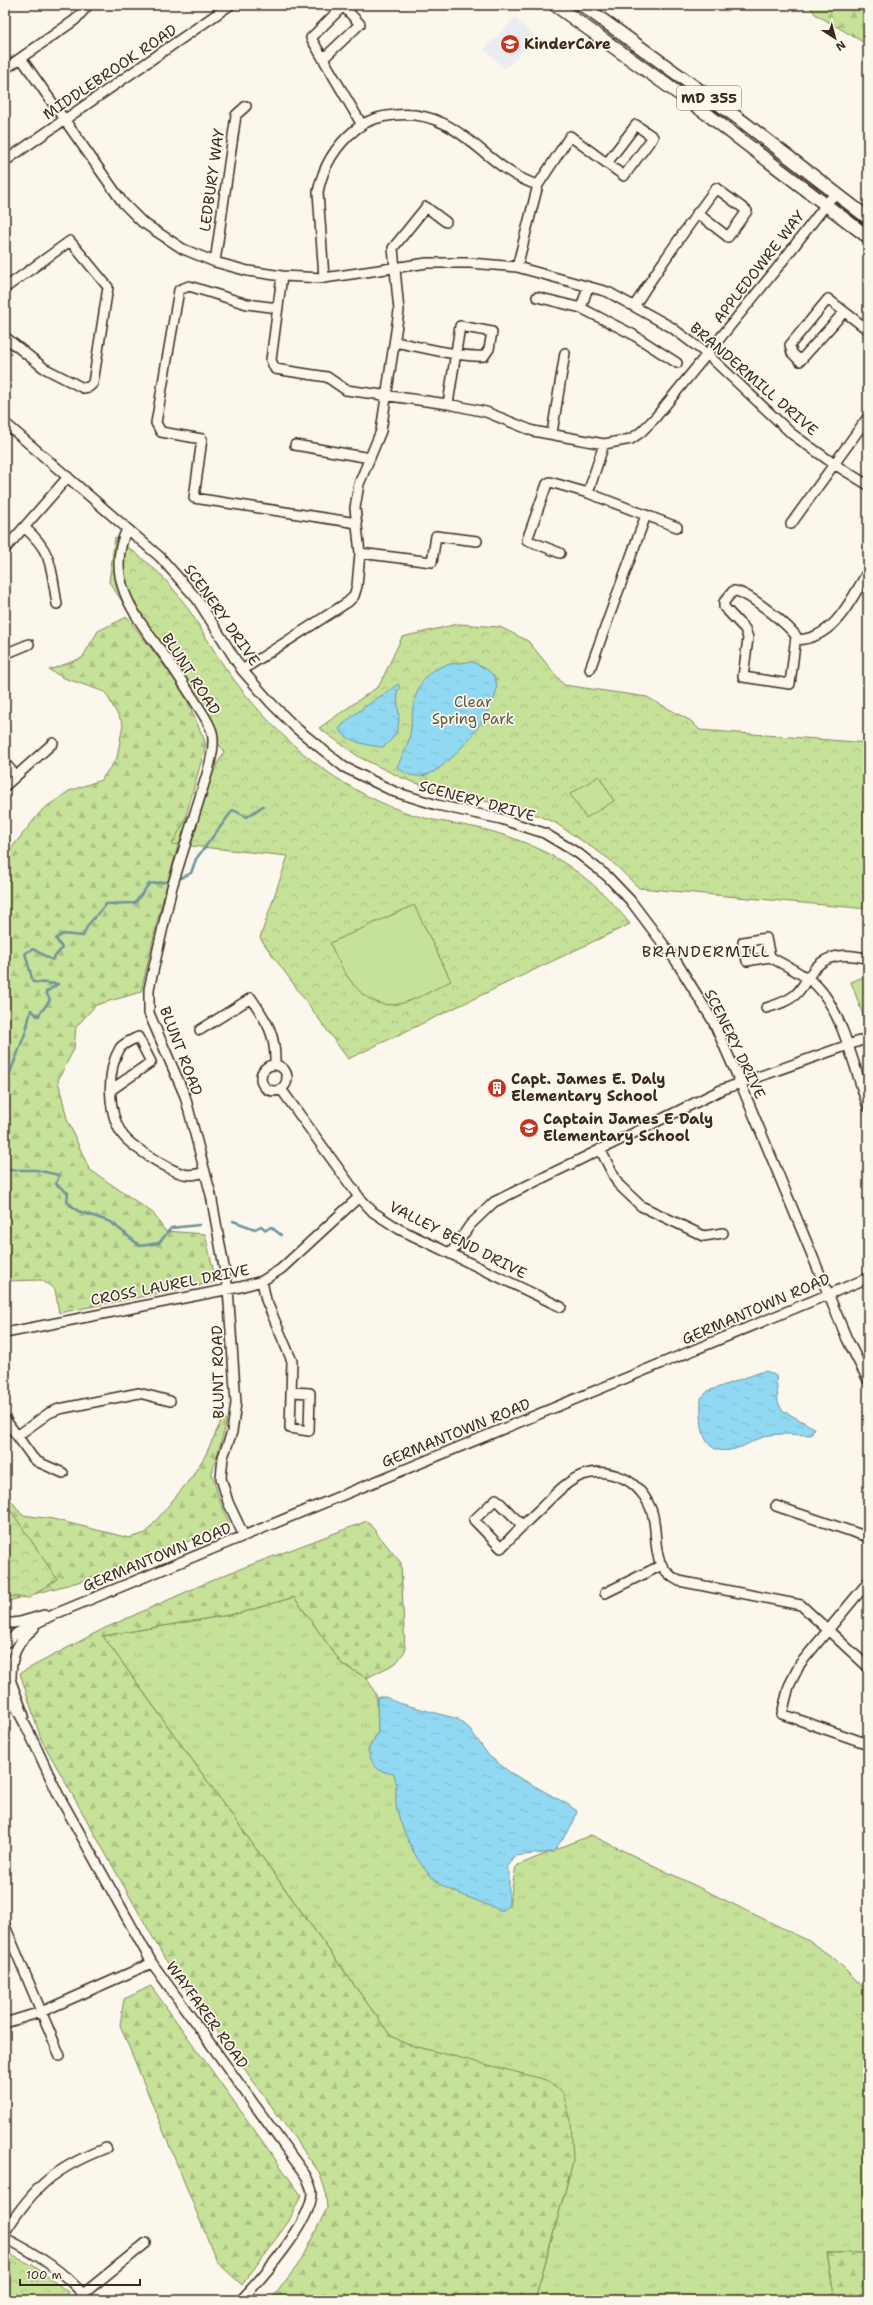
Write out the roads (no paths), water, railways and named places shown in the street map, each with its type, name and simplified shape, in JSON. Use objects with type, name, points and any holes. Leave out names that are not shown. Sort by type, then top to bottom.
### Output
[{"type":"main road","name":"MD 355","points":[[555,5],[708,114],[825,205],[868,236]]},
{"type":"main road","name":"MD 355","points":[[582,5],[742,121],[868,218]]},
{"type":"street","points":[[5,69],[75,20],[88,5]]},
{"type":"street","name":"MIDDLEBROOK ROAD","points":[[5,161],[230,5]]},
{"type":"street","points":[[323,59],[360,24],[343,6],[311,38],[323,59],[362,125]]},
{"type":"street","name":"BRANDERMILL DRIVE","points":[[21,58],[123,203],[138,217],[183,249],[215,262],[248,271],[282,276],[324,278],[426,263],[470,263],[517,267],[608,292],[635,305],[671,327],[707,354],[792,434],[834,464],[868,485]]},
{"type":"street","name":"LEDBURY WAY","points":[[215,262],[236,115],[246,106]]},
{"type":"street","points":[[324,278],[318,192],[320,178],[338,147],[362,125],[387,115],[408,113],[429,116],[456,130],[514,176],[538,185]]},
{"type":"street","points":[[517,267],[538,185],[570,136],[624,176],[653,138],[636,125],[607,163]]},
{"type":"street","points":[[635,305],[697,213],[716,188],[747,211],[728,237],[697,213]]},
{"type":"street","name":"APPLEDOWRE WAY","points":[[278,308],[271,360],[276,369],[327,377],[346,390],[387,397],[448,404],[486,412],[533,431],[552,433],[604,444],[631,439],[641,432],[707,354],[835,193]]},
{"type":"street","points":[[242,670],[348,602],[354,596],[357,586],[360,553],[355,508],[359,484],[381,431],[399,311],[393,248],[426,207],[446,222]]},
{"type":"street","points":[[5,288],[70,241],[108,287],[93,383],[89,387],[83,388],[63,380],[6,340]]},
{"type":"street","points":[[282,276],[278,308],[247,304],[189,286],[179,290],[156,423],[162,432],[202,439],[194,498],[356,523]]},
{"type":"street","points":[[581,308],[588,287]]},
{"type":"street","points":[[536,297],[581,308],[632,334],[677,363]]},
{"type":"street","points":[[844,312],[800,361],[792,353],[790,345],[828,299],[868,330]]},
{"type":"street","points":[[395,342],[456,353],[448,404]]},
{"type":"street","points":[[552,433],[565,353]]},
{"type":"street","points":[[791,524],[868,417]]},
{"type":"street","name":"SCENERY DRIVE","points":[[5,423],[160,557],[181,578],[197,599],[242,670],[296,728],[344,767],[371,782],[395,792],[437,805],[501,819],[544,833],[580,854],[607,876],[630,900],[676,961],[712,1021],[740,1082],[847,1339],[868,1380]]},
{"type":"street","points":[[588,493],[604,444]]},
{"type":"street","points":[[295,445],[370,458]]},
{"type":"street","points":[[5,550],[68,477]]},
{"type":"street","points":[[560,553],[527,540],[547,484],[554,481],[677,527]]},
{"type":"street","points":[[590,669],[646,516]]},
{"type":"street","points":[[25,528],[39,540],[47,553],[57,604]]},
{"type":"street","name":"BLUNT ROAD","points":[[127,529],[121,543],[119,566],[125,596],[135,617],[182,681],[212,732],[212,752],[208,771],[172,886],[150,990],[149,1013],[185,1096],[205,1172],[228,1289],[236,1403],[232,1432],[223,1457],[221,1478],[228,1502],[244,1536]]},
{"type":"street","points":[[360,553],[432,562],[436,536],[477,541]]},
{"type":"street","points":[[797,640],[816,636],[827,630],[837,620],[868,571]]},
{"type":"street","points":[[733,591],[742,593],[792,630],[797,640],[790,684],[743,676],[748,638],[745,628],[724,607],[724,602],[733,591]]},
{"type":"street","points":[[5,654],[29,644]]},
{"type":"street","points":[[5,786],[15,775],[54,743]]},
{"type":"street","points":[[5,763],[15,775]]},
{"type":"street","points":[[766,1008],[786,1001],[796,994],[823,960],[851,954],[868,959]]},
{"type":"street","points":[[770,957],[807,980],[823,993],[833,1009],[868,1107]]},
{"type":"street","points":[[200,1030],[252,998],[266,1020],[275,1040],[275,1065]]},
{"type":"street","points":[[111,1090],[151,1062],[138,1037],[120,1048],[112,1074],[111,1090],[113,1117],[123,1135],[130,1142],[180,1172],[193,1175],[205,1172]]},
{"type":"street","points":[[451,1253],[470,1225],[494,1202],[740,1082],[868,1038]]},
{"type":"street","points":[[275,1065],[281,1067],[286,1077],[281,1089],[271,1091],[262,1083],[261,1074],[264,1069],[275,1065]]},
{"type":"street","name":"VALLEY BEND DRIVE","points":[[281,1089],[359,1197],[373,1212],[399,1229],[561,1307]]},
{"type":"street","points":[[600,1149],[618,1184],[641,1206],[704,1236],[723,1233]]},
{"type":"street","name":"CROSS LAUREL DRIVE","points":[[5,1332],[228,1289],[262,1280],[281,1269],[359,1197]]},
{"type":"street","name":"GERMANTOWN ROAD","points":[[6,1645],[17,1633],[55,1614],[868,1278]]},
{"type":"street","points":[[262,1280],[266,1300],[292,1361],[292,1392]]},
{"type":"street","points":[[17,1436],[49,1413],[59,1409],[139,1393],[170,1401]]},
{"type":"street","points":[[5,1419],[38,1462],[63,1473]]},
{"type":"street","points":[[522,1526],[496,1499],[474,1520],[501,1548],[567,1482],[591,1473],[611,1474],[630,1482],[639,1489],[651,1510],[656,1556],[662,1565],[679,1581],[792,1602],[801,1605],[868,1667]]},
{"type":"street","points":[[776,1506],[868,1537]]},
{"type":"street","points":[[605,1593],[662,1565]]},
{"type":"street","points":[[868,1582],[827,1629],[800,1664],[789,1686],[782,1714],[868,1744]]},
{"type":"street","points":[[11,1678],[11,1662],[14,1651],[23,1638],[55,1614]]},
{"type":"street","name":"GERMANTOWN ROAD","points":[[5,1624],[20,1622],[38,1615],[55,1614]]},
{"type":"street","points":[[5,1631],[6,1645]]},
{"type":"street","name":"WAYFARER ROAD","points":[[5,1665],[11,1678],[29,1732]]},
{"type":"street","name":"WAYFARER ROAD","points":[[5,1687],[29,1732],[58,1794],[152,1963],[306,2176],[312,2193],[306,2213],[281,2254],[259,2283],[241,2300]]},
{"type":"street","points":[[5,1926],[60,2056]]},
{"type":"street","points":[[5,2023],[42,2012],[152,1963]]},
{"type":"street","points":[[5,2232],[24,2203],[44,2181],[76,2160],[106,2148]]},
{"type":"street","points":[[5,2238],[48,2262],[71,2280],[86,2297],[146,2244]]},
{"type":"water","points":[[473,662],[490,671],[496,681],[496,691],[492,704],[484,718],[463,746],[440,767],[431,773],[422,776],[413,776],[404,773],[397,767],[408,742],[414,703],[422,682],[434,670],[442,666]]},
{"type":"water","points":[[398,684],[400,688],[397,692],[399,722],[395,735],[390,741],[383,747],[371,745],[352,740],[342,733],[339,729],[351,717]]},
{"type":"water","points":[[764,1371],[776,1376],[778,1402],[782,1410],[814,1428],[811,1435],[770,1435],[741,1447],[728,1450],[718,1450],[711,1446],[706,1439],[703,1430],[701,1420],[701,1398],[708,1391]]},
{"type":"water","points":[[377,1697],[385,1697],[399,1703],[458,1719],[469,1728],[489,1756],[511,1773],[577,1811],[573,1824],[553,1852],[514,1856],[506,1868],[509,1872],[509,1905],[502,1911],[442,1886],[430,1876],[412,1849],[403,1829],[397,1810],[396,1783],[394,1774],[379,1770],[374,1764],[368,1750],[378,1732]]},
{"type":"waterway","points":[[177,880],[191,873],[196,859],[233,810],[247,817],[263,806]]},
{"type":"waterway","points":[[5,1086],[26,1031],[31,1010],[38,1016],[50,1000],[46,992],[58,984],[33,982],[25,953],[33,949],[52,960],[62,948],[56,939],[62,934],[83,936],[88,925],[106,904],[135,903],[149,884],[172,881]]},
{"type":"waterway","points":[[5,1170],[36,1170],[59,1175],[56,1184],[68,1193],[67,1202],[78,1211],[111,1222],[140,1246],[159,1243],[171,1228],[199,1225]]},
{"type":"waterway","points":[[233,1221],[255,1229],[261,1226],[266,1230],[271,1227],[281,1235]]},
{"type":"place","name":"KinderCare","points":[[510,44]]},
{"type":"place","name":"Capt. James E. Daly Elementary School","points":[[497,1088]]},
{"type":"place","name":"Captain James E Daly Elementary School","points":[[529,1128]]},
{"type":"district","name":"BRANDERMILL","points":[[706,951]]},
{"type":"park label","name":"Clear Spring Park","points":[[473,710]]}]
